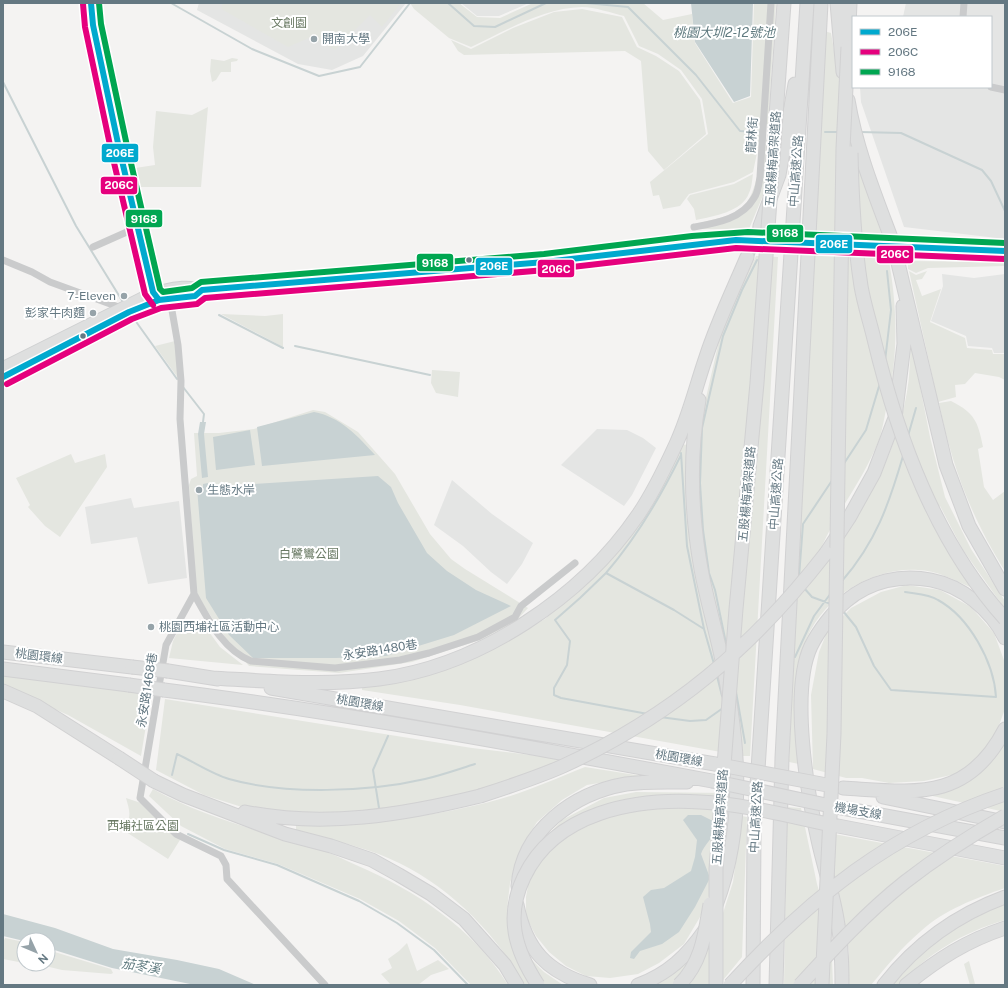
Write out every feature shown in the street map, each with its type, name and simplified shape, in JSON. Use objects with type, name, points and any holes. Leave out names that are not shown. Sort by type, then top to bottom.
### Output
[{"type":"highway","name":"五股楊梅高架道路","points":[[716,985],[716,869],[736,609],[757,383],[784,3]]},
{"type":"highway","name":"中山高速公路","points":[[753,985],[754,832],[807,3]]},
{"type":"highway","name":"中山高速公路","points":[[776,985],[782,758],[821,3]]},
{"type":"highway","points":[[837,3],[839,40],[854,130],[864,165],[890,235]]},
{"type":"highway","points":[[822,985],[834,734],[843,148],[850,3]]},
{"type":"highway","points":[[760,226],[779,175],[806,20]]},
{"type":"highway","points":[[848,47],[853,219],[862,287],[884,380],[912,462],[937,517],[977,585],[1005,619]]},
{"type":"highway","points":[[211,678],[341,683],[380,679],[406,674],[475,650],[514,630],[549,607],[590,573],[639,514],[677,443],[714,336],[747,258]]},
{"type":"highway","points":[[898,263],[946,465],[969,526],[1005,589]]},
{"type":"highway","points":[[208,804],[295,819],[335,820],[406,813],[480,796],[537,777],[602,747],[643,724],[680,699],[714,672],[749,640],[796,591],[826,553],[849,518],[874,473],[895,418],[901,381],[904,344],[902,278]]},
{"type":"highway","points":[[638,985],[655,979],[675,966],[692,949],[705,930],[721,894],[733,841],[738,772],[736,738],[727,681],[701,569],[694,516],[692,470],[694,428],[701,386],[714,336]]},
{"type":"highway","points":[[842,985],[842,958],[838,924],[817,838],[803,754],[802,691],[805,668],[811,646],[841,605],[855,594],[882,581],[897,578],[932,580],[953,587],[988,613],[1005,638]]},
{"type":"highway","name":"桃園環線","points":[[3,652],[168,671],[715,764]]},
{"type":"highway","name":"桃園環線","points":[[3,669],[164,690],[483,738],[712,781]]},
{"type":"highway","points":[[3,691],[43,710],[154,780],[183,795],[285,834],[331,846],[372,860],[424,890],[469,924],[505,965],[517,985]]},
{"type":"highway","points":[[842,788],[911,792],[937,788],[969,773],[984,761],[997,744],[1005,730]]},
{"type":"highway","name":"機場支線","points":[[715,764],[827,785],[1005,822]]},
{"type":"highway","points":[[590,985],[569,978],[541,957],[528,939],[520,921],[517,903],[519,878],[524,860],[537,836],[551,819],[569,805],[606,789],[625,784],[712,781]]},
{"type":"highway","name":"機場支線","points":[[712,781],[826,805],[1005,838]]},
{"type":"highway","points":[[730,985],[792,922],[858,868],[892,845],[938,820],[1005,794]]},
{"type":"highway","points":[[538,985],[519,952],[514,924],[515,903],[519,888],[536,857],[560,833],[579,822],[616,808],[652,802],[674,801],[718,804],[1005,858]]},
{"type":"highway","points":[[800,985],[866,916],[904,883],[944,854],[1005,816]]},
{"type":"highway","points":[[680,985],[699,956],[704,942],[716,869]]},
{"type":"highway","points":[[884,985],[909,957],[941,929],[982,906],[1005,897]]},
{"type":"highway","points":[[906,985],[935,962],[965,944],[1005,928]]},
{"type":"main road","points":[[156,296],[170,299],[198,293],[562,260],[712,242],[749,240],[1001,251]]},
{"type":"main road","points":[[3,366],[156,296],[193,286],[198,293]]},
{"type":"main road","points":[[3,377],[125,310]]},
{"type":"street","points":[[91,3],[93,25],[119,148],[156,296]]},
{"type":"street","name":"龍林街","points":[[694,227],[716,223],[742,212],[755,198],[760,177],[771,3]]},
{"type":"street","points":[[963,16],[964,3]]},
{"type":"street","points":[[992,87],[1005,90]]},
{"type":"street","points":[[93,247],[138,227]]},
{"type":"street","points":[[3,260],[32,272],[50,282],[125,310]]},
{"type":"street","points":[[170,299],[178,344],[181,381],[180,419],[194,594]]},
{"type":"street","name":"永安路1480巷","points":[[194,594],[227,646],[241,657],[251,661],[335,668],[414,657],[478,637],[515,617],[521,606],[575,563]]},
{"type":"street","name":"永安路1468巷","points":[[194,594],[166,645],[140,798],[176,834],[221,856],[226,865],[227,879],[325,985]]},
{"type":"shaded area","name":"開南大學","points":[[199,3],[406,3],[363,56],[332,70],[298,64],[197,10]]},
{"type":"shaded area","points":[[461,3],[529,3],[499,16],[477,16]]},
{"type":"shaded area","points":[[906,3],[1005,3],[1005,239],[904,227],[861,102],[860,88],[992,88],[992,16],[903,16]]},
{"type":"shaded area","points":[[942,274],[974,278],[1005,274],[1005,353],[994,353],[992,348],[968,346],[966,336],[931,321],[943,286]]},
{"type":"shaded area","points":[[597,429],[627,430],[643,438],[656,448],[632,495],[624,506],[561,465]]},
{"type":"shaded area","points":[[452,480],[492,514],[533,543],[522,564],[507,584],[491,572],[463,546],[434,525]]},
{"type":"shaded area","points":[[131,498],[134,508],[179,501],[187,578],[148,584],[137,537],[91,544],[85,507]]},
{"type":"green space","name":"文創園","points":[[223,3],[401,3],[382,27],[370,15],[335,50],[311,37],[288,47],[223,10],[221,8]]},
{"type":"green space","points":[[410,3],[459,3],[477,17],[500,18],[533,3],[643,3],[663,20],[692,14],[695,43],[733,103],[751,97],[754,3],[776,3],[768,124],[760,127],[760,139],[753,172],[734,182],[689,194],[680,206],[663,209],[659,195],[653,196],[650,182],[708,134],[702,99],[681,70],[658,54],[639,46],[624,16],[587,7],[567,8],[553,11],[525,21],[471,47],[449,38],[414,9]]},
{"type":"green space","points":[[582,9],[622,17],[637,47],[656,56],[679,71],[700,100],[706,134],[664,170],[648,151],[641,61],[625,51],[464,55],[458,51],[451,40],[471,49],[513,28],[554,12]]},
{"type":"green space","points":[[824,31],[831,33],[840,80],[875,200],[885,240],[892,280],[895,320],[894,362],[880,437],[860,479],[836,518],[822,546],[831,556],[856,519],[888,458],[896,436],[907,392],[911,341],[930,437],[945,497],[971,549],[1005,601],[1005,609],[963,550],[940,506],[928,516],[970,587],[945,576],[925,570],[900,571],[882,574],[849,590],[834,601],[821,614],[811,629],[804,646],[798,673],[797,704],[799,764],[789,762]]},
{"type":"green space","points":[[232,58],[238,59],[237,61],[231,62],[231,72],[221,72],[216,80],[212,82],[210,71],[211,59],[224,61]]},
{"type":"green space","points":[[208,107],[201,187],[132,187],[129,169],[155,165],[153,147],[156,111],[192,115]]},
{"type":"green space","points":[[763,139],[777,142],[769,181],[749,229],[697,229],[697,224],[736,212],[743,207],[749,199],[756,180]]},
{"type":"green space","points":[[753,174],[750,191],[740,205],[727,212],[696,220],[694,209],[687,199],[690,195],[734,184]]},
{"type":"green space","points":[[756,256],[778,257],[750,756],[742,756],[705,574],[698,510],[699,428],[719,341],[735,299]]},
{"type":"green space","points":[[908,261],[1005,262],[1005,266],[928,268],[916,273],[908,269]]},
{"type":"green space","points":[[909,271],[916,275],[927,271],[922,279],[916,280],[922,296],[941,289],[930,322],[965,338],[967,348],[992,350],[993,354],[1005,354],[1005,380],[999,377],[975,373],[965,384],[955,385],[956,397],[938,402]]},
{"type":"green space","points":[[221,314],[265,316],[283,314],[283,347]]},
{"type":"green space","points":[[175,341],[178,378],[155,346]]},
{"type":"green space","points":[[432,370],[460,372],[458,397],[436,393],[431,383]]},
{"type":"green space","points":[[951,401],[959,405],[970,414],[977,425],[983,447],[978,449],[984,487],[993,500],[1005,491],[1005,571],[972,510],[956,469],[939,403]]},
{"type":"green space","name":"白鷺鸞公園","points":[[313,410],[325,412],[358,432],[395,474],[430,534],[451,559],[528,608],[515,622],[480,640],[412,662],[339,673],[249,666],[229,643],[196,594],[189,485],[191,479],[197,476],[194,433],[219,433],[254,429]]},
{"type":"green space","points":[[680,444],[689,445],[726,698],[732,754],[460,705],[362,690],[362,686],[484,652],[545,619],[600,568]]},
{"type":"green space","points":[[71,454],[75,463],[105,454],[107,467],[60,537],[45,526],[28,507],[30,505],[16,478]]},
{"type":"green space","points":[[907,585],[940,590],[971,607],[994,633],[1005,663],[1005,709],[995,736],[977,759],[956,774],[924,781],[889,783],[862,778],[846,778],[813,769],[811,695],[819,652],[827,632],[851,608],[881,592]]},
{"type":"green space","points":[[204,625],[220,647],[243,665],[169,658],[173,641],[180,627]]},
{"type":"green space","points":[[3,675],[151,695],[141,756],[68,715],[3,686]]},
{"type":"green space","points":[[165,699],[472,748],[564,759],[503,783],[437,802],[358,813],[306,816],[245,808],[204,795],[156,770]]},
{"type":"green space","points":[[1005,741],[1005,812],[928,795],[936,794],[984,767]]},
{"type":"green space","points":[[585,767],[642,776],[587,785],[562,800],[537,822],[522,846],[510,883],[507,909],[523,948],[530,958],[544,972],[563,985],[525,985],[495,941],[478,921],[438,886],[415,872],[392,860],[367,850],[296,831],[296,825],[399,819],[475,806],[522,792]]},
{"type":"green space","points":[[153,789],[212,816],[331,854],[378,875],[400,887],[441,913],[460,929],[478,946],[508,985],[471,985],[435,948],[399,921],[360,899],[278,864],[225,849],[181,826],[149,796]]},
{"type":"green space","points":[[636,792],[728,793],[723,863],[700,917],[684,944],[659,963],[638,974],[610,978],[586,976],[566,966],[549,952],[536,936],[526,917],[526,897],[529,880],[539,845],[562,820],[604,798]]},
{"type":"green space","name":"西埔社區公園","points":[[126,798],[141,803],[180,840],[168,859],[123,830],[129,818]]},
{"type":"green space","points":[[787,807],[801,808],[817,884],[831,932],[833,985],[784,985]]},
{"type":"green space","points":[[742,816],[747,817],[742,957],[719,985],[655,985],[682,967],[710,936],[723,913],[733,882]]},
{"type":"green space","points":[[823,832],[1005,866],[1005,888],[961,905],[930,924],[901,950],[871,985],[849,985],[849,952],[844,918]]},
{"type":"green space","points":[[1005,904],[1005,920],[974,931],[947,945],[922,963],[898,985],[893,985],[917,959],[943,937],[972,918]]},
{"type":"green space","points":[[5,938],[16,940],[16,961],[3,959],[3,942]]},
{"type":"green space","points":[[407,943],[417,971],[438,960],[449,969],[431,975],[418,985],[391,985],[381,974],[392,968],[388,959]]},
{"type":"green space","points":[[56,952],[111,969],[113,973],[111,974],[56,969]]},
{"type":"green space","points":[[969,961],[975,985],[970,985],[964,964]]},
{"type":"water","name":"桃園大圳2-12號池","points":[[691,3],[753,3],[750,96],[734,102],[695,42]]},
{"type":"water","points":[[314,412],[332,418],[348,428],[375,455],[262,466],[257,427]]},
{"type":"water","points":[[200,422],[206,422],[204,434],[208,477],[202,478],[198,434]]},
{"type":"water","points":[[250,430],[255,465],[216,470],[213,437]]},
{"type":"water","name":"白鷺鸞公園","points":[[378,476],[391,487],[398,503],[427,553],[447,571],[476,590],[511,606],[454,635],[386,656],[336,658],[253,658],[229,635],[206,598],[197,488],[203,487],[203,484],[208,483],[209,487]]},
{"type":"water","points":[[688,815],[701,815],[713,821],[716,831],[701,854],[710,878],[695,907],[679,932],[662,944],[640,951],[634,959],[630,958],[631,952],[651,932],[643,897],[651,890],[664,888],[691,871],[695,857],[697,840],[683,820]]},
{"type":"water","name":"茄苳溪","points":[[3,914],[55,928],[113,949],[219,969],[256,985],[195,985],[112,968],[56,950],[56,932],[16,932],[16,939],[3,936]]},
{"type":"waterway","points":[[171,3],[252,49],[319,76],[360,67],[410,3]]},
{"type":"waterway","points":[[448,3],[474,26],[495,27],[546,3]]},
{"type":"waterway","points":[[586,3],[628,7],[696,75],[740,131],[761,132]]},
{"type":"waterway","points":[[3,82],[76,226],[123,302]]},
{"type":"waterway","points":[[825,132],[839,132]]},
{"type":"waterway","points":[[860,132],[901,133],[982,170],[991,181],[1005,211]]},
{"type":"waterway","points":[[727,648],[715,590],[709,573],[703,530],[700,483],[702,428],[723,336],[742,290],[757,260]]},
{"type":"waterway","points":[[885,361],[891,310],[887,271]]},
{"type":"waterway","points":[[219,315],[283,348]]},
{"type":"waterway","points":[[132,316],[177,379]]},
{"type":"waterway","points":[[295,346],[430,375]]},
{"type":"waterway","points":[[843,465],[866,430],[880,383]]},
{"type":"waterway","points":[[183,387],[204,414],[203,422]]},
{"type":"waterway","points":[[908,436],[916,408]]},
{"type":"waterway","points":[[648,714],[561,698],[554,695],[554,688],[567,665],[570,641],[555,620],[606,573],[674,610],[704,629],[687,546],[681,453]]},
{"type":"waterway","points":[[606,573],[628,545],[647,517],[665,487],[681,455]]},
{"type":"waterway","points":[[842,581],[864,552],[873,537],[887,506],[903,456]]},
{"type":"waterway","points":[[799,577],[803,524],[833,479]]},
{"type":"waterway","points":[[804,588],[812,597],[831,604]]},
{"type":"waterway","points":[[843,611],[856,627],[874,666],[891,690],[996,697],[994,683],[985,655],[978,642],[960,617],[934,598],[926,595],[905,592]]},
{"type":"waterway","points":[[795,657],[814,616],[831,593]]},
{"type":"waterway","points":[[704,629],[714,664]]},
{"type":"waterway","points":[[717,676],[722,696]]},
{"type":"waterway","points":[[736,692],[745,743]]},
{"type":"waterway","points":[[660,717],[690,721],[706,720],[723,708]]},
{"type":"waterway","points":[[379,808],[373,770],[388,736]]},
{"type":"waterway","points":[[172,775],[177,754],[229,779],[275,788],[327,790],[379,787],[403,783],[431,777],[475,764]]},
{"type":"waterway","points":[[188,834],[224,850],[277,865],[359,901],[397,923],[434,950],[468,985]]},
{"type":"tunnel","points":[[747,257],[760,226]]},
{"type":"tunnel","points":[[890,235],[898,263]]},
{"type":"transit line","name":"206E","points":[[91,3],[93,25],[119,148],[153,292],[159,300]]},
{"type":"transit line","name":"9168","points":[[99,3],[101,24],[127,146],[160,289],[163,292],[192,288],[201,282],[544,254],[692,236],[748,232],[1005,243]]},
{"type":"transit line","name":"206C","points":[[83,4],[85,27],[111,150],[145,294],[153,305]]},
{"type":"transit line","name":"206E","points":[[3,377],[129,312],[159,300],[195,296],[202,290],[545,262],[736,240],[1005,251]]},
{"type":"transit line","name":"206C","points":[[7,384],[132,319],[161,308],[197,304],[205,298],[546,270],[736,248],[1005,259]]},
{"type":"place","name":"開南大學","points":[[314,39]]},
{"type":"place","name":"7-Eleven","points":[[124,296]]},
{"type":"place","name":"彭家牛肉麵","points":[[93,313]]},
{"type":"place","name":"生態水岸","points":[[199,490]]},
{"type":"place","name":"桃園西埔社區活動中心","points":[[151,627]]}]
